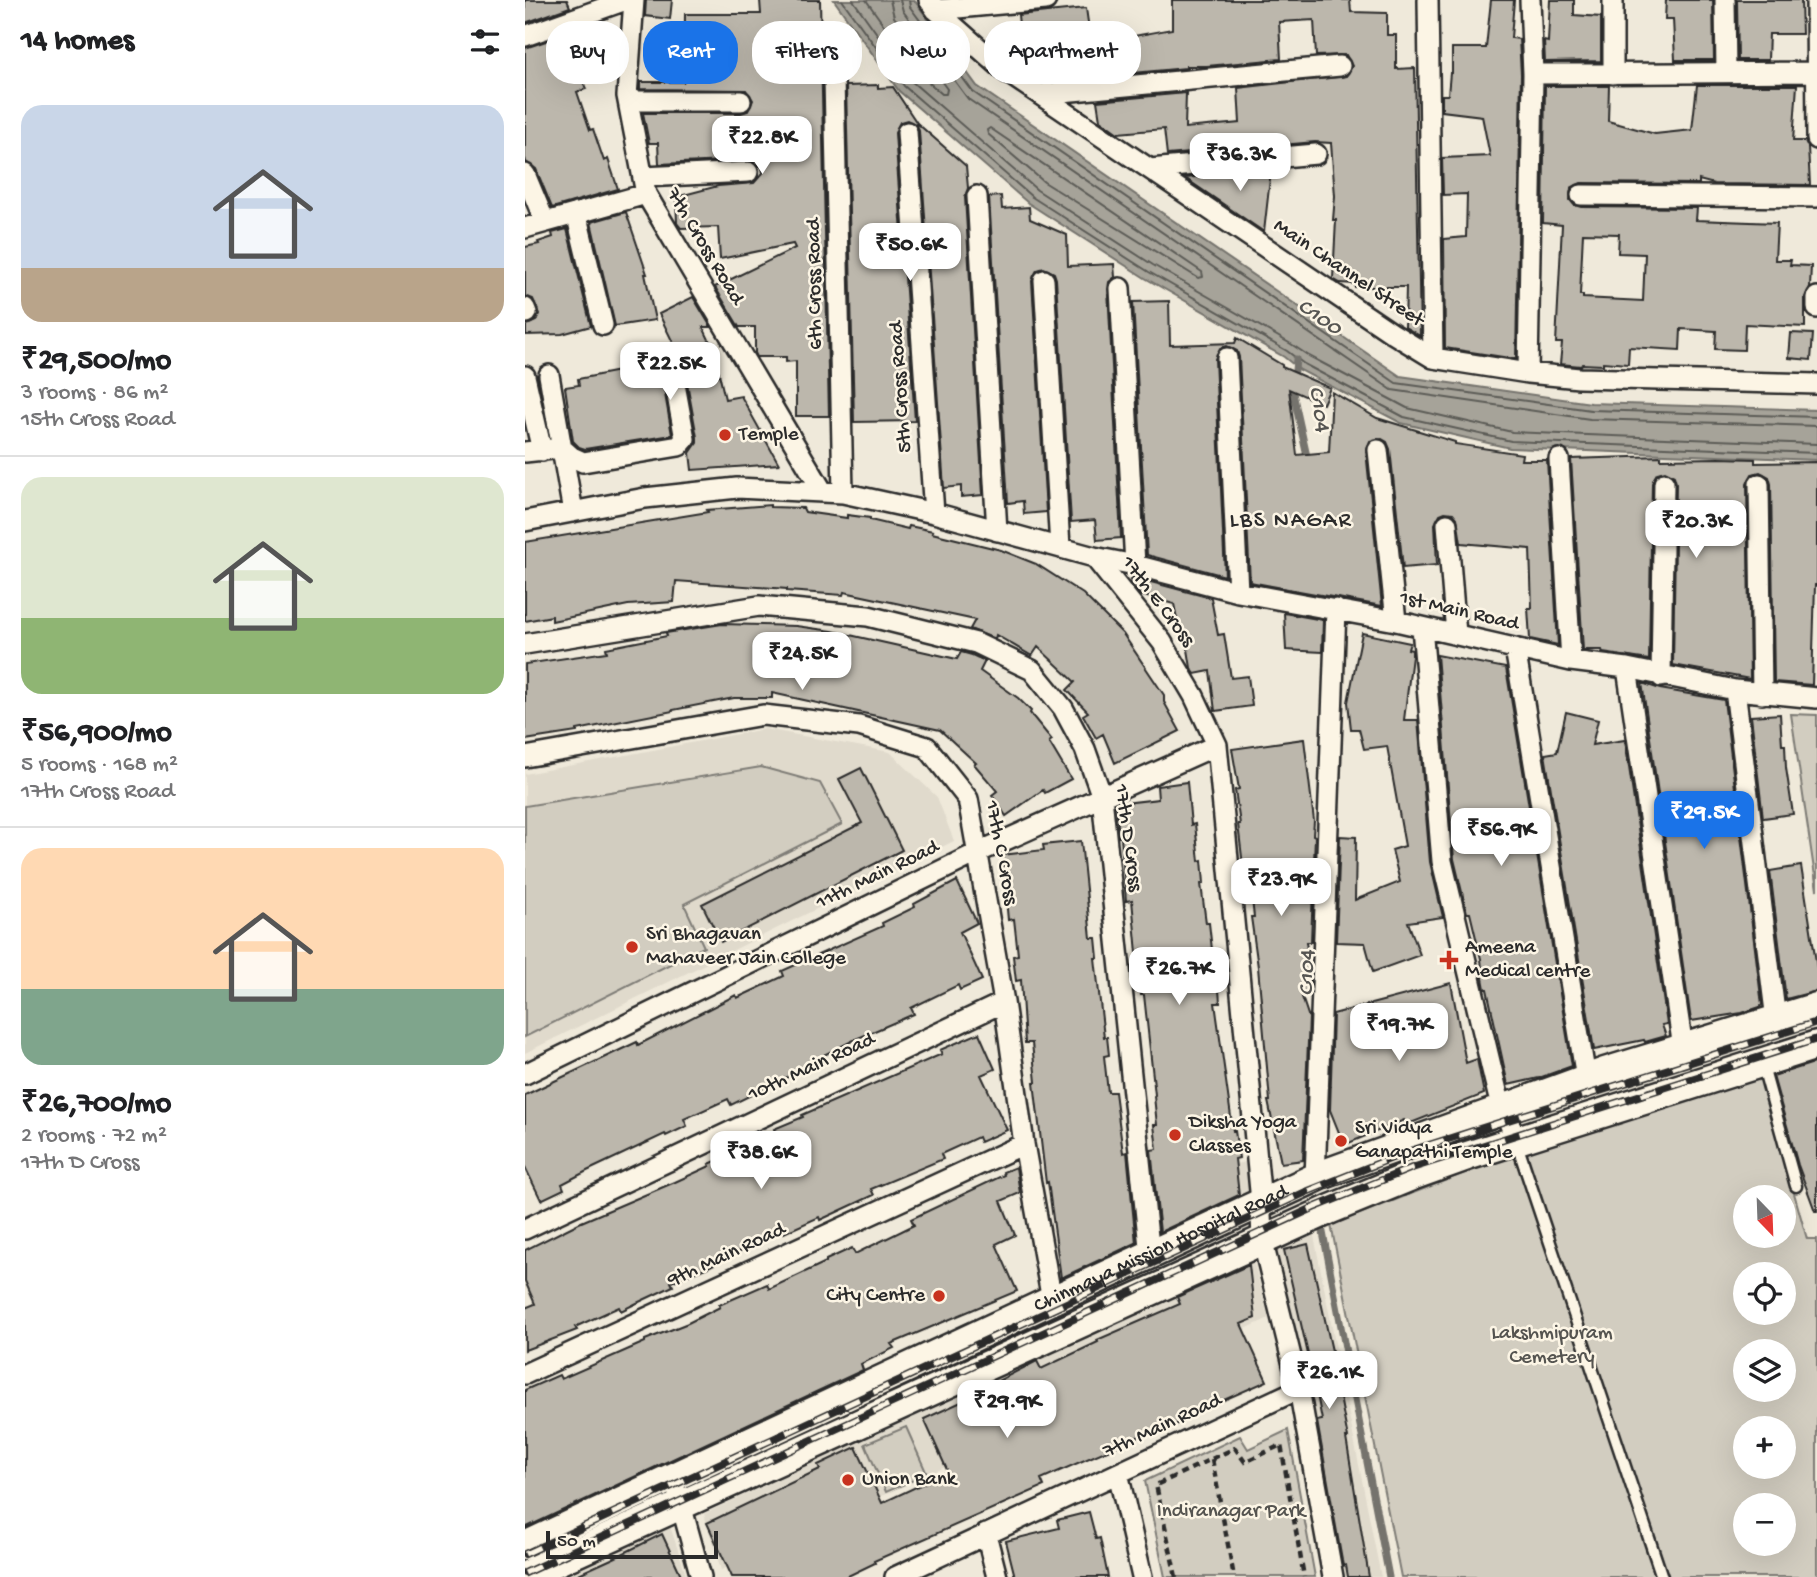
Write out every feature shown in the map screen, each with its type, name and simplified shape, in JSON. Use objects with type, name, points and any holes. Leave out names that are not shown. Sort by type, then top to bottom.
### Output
[{"type":"main road","name":"Chinmaya Mission Hospital Road","points":[[525,1546],[1315,1178],[1586,1078],[1817,1007]]},
{"type":"main road","name":"Chinmaya Mission Hospital Road","points":[[525,1576],[1262,1239],[1414,1175],[1515,1140],[1817,1045]]},
{"type":"street","points":[[525,36],[626,0]]},
{"type":"street","name":"7th Cross Road","points":[[633,0],[628,101],[644,185],[823,492]]},
{"type":"street","points":[[932,5],[1046,0]]},
{"type":"street","points":[[1429,0],[1433,358]]},
{"type":"street","points":[[1528,373],[1533,74],[1530,0]]},
{"type":"street","points":[[1613,0],[1613,74]]},
{"type":"street","points":[[1725,0],[1726,73]]},
{"type":"street","points":[[1816,0],[1817,139]]},
{"type":"street","name":"Main Channel Street","points":[[932,5],[1005,71],[1433,358],[1579,378],[1817,383]]},
{"type":"street","points":[[1040,94],[1340,66]]},
{"type":"street","points":[[1533,74],[1816,72]]},
{"type":"street","name":"6th Cross Road","points":[[834,84],[843,493]]},
{"type":"street","points":[[628,101],[741,101]]},
{"type":"street","name":"5th Cross Road","points":[[907,132],[934,513]]},
{"type":"street","points":[[1150,169],[1316,154]]},
{"type":"street","points":[[525,228],[576,213],[644,185],[748,172]]},
{"type":"street","points":[[525,174],[545,222]]},
{"type":"street","points":[[1581,195],[1817,197]]},
{"type":"street","points":[[977,196],[997,531]]},
{"type":"street","points":[[576,213],[603,325]]},
{"type":"street","points":[[1044,279],[1060,547]]},
{"type":"street","points":[[1120,288],[1135,565]]},
{"type":"street","points":[[1817,297],[1817,308]]},
{"type":"street","points":[[1227,358],[1238,592]]},
{"type":"street","points":[[549,375],[573,512]]},
{"type":"street","points":[[525,376],[533,452],[562,448],[583,462],[679,446],[685,439],[674,379]]},
{"type":"street","points":[[1378,450],[1396,621]]},
{"type":"street","points":[[1559,459],[1571,661]]},
{"type":"street","points":[[1661,677],[1664,483]]},
{"type":"street","points":[[1759,484],[1762,694]]},
{"type":"street","name":"17th E Cross","points":[[525,521],[645,498],[737,488],[843,493],[934,513],[1094,557],[1162,642],[1194,696],[1217,745],[1260,1191],[1262,1239],[1299,1389],[1333,1577]]},
{"type":"street","points":[[1447,524],[1456,634]]},
{"type":"street","name":"1st Main Road","points":[[1094,557],[1238,592],[1396,621],[1571,661],[1627,668],[1735,690],[1817,698]]},
{"type":"street","name":"17th D Cross","points":[[525,644],[759,606],[868,616],[976,643],[1032,670],[1063,708],[1085,749],[1102,797],[1150,1256]]},
{"type":"street","points":[[1315,1178],[1342,610]]},
{"type":"street","points":[[1422,627],[1442,861],[1502,1108],[1515,1140]]},
{"type":"street","points":[[1515,648],[1586,1078]]},
{"type":"street","points":[[1627,668],[1683,1048]]},
{"type":"street","points":[[1735,690],[1776,1020]]},
{"type":"street","name":"17th C Cross","points":[[525,757],[763,715],[859,726],[927,747],[968,799],[979,852],[1024,1144],[1052,1301]]},
{"type":"street","name":"11th Main Road","points":[[525,1074],[979,852],[1217,745]]},
{"type":"street","name":"10th Main Road","points":[[525,1229],[1004,1002]]},
{"type":"street","name":"9th Main Road","points":[[525,1374],[1024,1144]]},
{"type":"street","name":"7th Main Road","points":[[895,1577],[1299,1389]]},
{"type":"street","points":[[1118,1473],[1142,1577]]},
{"type":"street","points":[[671,1477],[683,1504],[701,1577]]},
{"type":"street","points":[[986,1534],[997,1577]]},
{"type":"lane","points":[[1762,1063],[1796,1185]]},
{"type":"lane","points":[[1515,1140],[1521,1151],[1662,1577]]},
{"type":"path","points":[[1176,1577],[1156,1485],[1235,1448],[1245,1462],[1282,1445],[1304,1577]]},
{"type":"path","points":[[1212,1459],[1234,1577]]},
{"type":"shaded area","name":"Sri Bhagavan Mahaveer Jain College","points":[[765,729],[890,752],[937,797],[954,841],[525,1053],[525,774]]},
{"type":"shaded area","points":[[1246,1162],[1250,1195],[1158,1240],[1152,1188],[1200,1179],[1201,1170]]},
{"type":"shaded area","points":[[1313,1231],[1381,1577],[1338,1577],[1274,1247]]},
{"type":"shaded area","points":[[1252,1256],[1269,1318],[721,1570],[704,1514]]},
{"type":"shaded area","points":[[670,1526],[687,1577],[560,1577]]},
{"type":"green space","points":[[1791,714],[1817,715],[1817,890]]},
{"type":"green space","points":[[761,767],[820,783],[842,824],[684,904],[704,947],[525,1037],[525,806]]},
{"type":"green space","name":"Lakshmipuram Cemetery","points":[[1760,1073],[1792,1185],[1733,1185],[1733,1248],[1796,1248],[1796,1200],[1807,1239],[1817,1239],[1817,1577],[1401,1577],[1331,1225],[1521,1151]]},
{"type":"green space","points":[[906,1427],[927,1474],[886,1492],[865,1444]]},
{"type":"green space","name":"Indiranagar Park","points":[[1288,1430],[1315,1577],[1165,1577],[1145,1481],[1240,1436],[1248,1449]]},
{"type":"water","points":[[834,0],[914,0],[929,21],[876,21],[876,59],[862,39],[862,21],[849,21]]},
{"type":"water","points":[[970,76],[977,86],[1400,376],[1591,403],[1817,410],[1817,460],[1510,448],[1401,423],[1300,370],[1284,357],[1145,278],[1028,203],[894,84],[970,84]]},
{"type":"building","points":[[525,0],[567,0],[570,7],[525,23]]},
{"type":"building","points":[[646,0],[672,0],[670,19],[645,16]]},
{"type":"building","points":[[760,0],[820,0],[820,21],[752,21],[752,84],[822,84],[829,416],[796,416],[796,361],[786,362],[786,357],[757,357],[755,327],[739,327],[715,287],[795,248],[793,244],[720,259],[718,227],[681,228],[677,223],[676,197],[718,186],[754,183],[763,173],[762,167],[747,160],[659,164],[658,143],[649,143],[643,113],[748,111],[753,100],[746,90],[640,89],[640,82],[738,84],[738,21],[685,21],[685,14],[761,14]]},
{"type":"building","points":[[1172,0],[1350,0],[1351,12],[1387,13],[1387,35],[1396,35],[1396,69],[1415,68],[1420,336],[1405,327],[1406,287],[1355,287],[1355,284],[1340,283],[1333,279],[1336,220],[1333,220],[1335,196],[1331,143],[1315,142],[1167,155],[1164,129],[1118,133],[1100,120],[1097,101],[1186,93],[1185,128],[1240,123],[1238,88],[1346,76],[1352,66],[1346,55],[1316,56],[1314,20],[1279,22],[1281,59],[1141,72],[1141,35],[1172,29]]},
{"type":"building","points":[[1491,0],[1514,0],[1511,38],[1519,39],[1521,74],[1516,359],[1445,348],[1444,239],[1466,237],[1467,194],[1443,195],[1442,158],[1490,156],[1482,116],[1442,111],[1442,95],[1448,95],[1452,73],[1452,48],[1486,48]]},
{"type":"building","points":[[1550,0],[1574,0],[1574,15],[1601,17],[1601,61],[1545,62],[1544,41],[1548,42]]},
{"type":"building","points":[[1666,0],[1713,0],[1714,60],[1675,60],[1673,19],[1665,19]]},
{"type":"building","points":[[1737,0],[1801,0],[1802,34],[1769,34],[1768,60],[1738,60]]},
{"type":"building","points":[[1086,8],[1088,21],[1019,21],[1018,15]]},
{"type":"building","points":[[546,41],[546,84],[584,84],[586,89],[577,92],[590,130],[593,129],[604,161],[608,159],[618,189],[552,208],[536,169],[526,162],[525,158],[525,48]]},
{"type":"building","points":[[878,85],[878,88],[893,87],[917,123],[966,166],[968,188],[965,197],[983,495],[961,497],[961,486],[944,488],[919,131],[917,125],[907,120],[900,122],[895,133],[915,421],[854,422],[846,86]]},
{"type":"building","points":[[1697,85],[1797,85],[1793,141],[1805,141],[1808,147],[1810,185],[1714,184],[1699,180],[1699,184],[1581,183],[1571,188],[1570,200],[1581,207],[1697,208],[1696,220],[1777,223],[1775,260],[1791,260],[1790,265],[1811,266],[1810,287],[1805,297],[1805,327],[1745,324],[1744,350],[1715,349],[1716,331],[1681,329],[1680,350],[1629,347],[1628,364],[1560,364],[1562,343],[1556,343],[1562,225],[1543,223],[1545,86],[1609,86],[1608,121],[1655,134],[1692,130]],"holes":[[[1583,233],[1619,234],[1618,253],[1645,254],[1643,301],[1583,298],[1583,295],[1580,295]]]},
{"type":"building","points":[[1271,170],[1264,232],[1185,178]]},
{"type":"building","points":[[1001,196],[1002,209],[1029,207],[1030,219],[1067,235],[1068,266],[1114,264],[1115,277],[1109,282],[1108,289],[1121,538],[1097,540],[1095,520],[1071,522],[1056,279],[1054,273],[1044,268],[1037,270],[1032,281],[1046,512],[1024,514],[1023,501],[1008,503],[989,197]]},
{"type":"building","points":[[626,212],[647,274],[655,320],[615,326],[591,222]]},
{"type":"building","points":[[567,229],[591,326],[562,334],[526,335],[526,325],[536,321],[539,314],[533,299],[525,296],[525,247],[539,244],[538,242],[553,237],[552,233]]},
{"type":"building","points":[[693,297],[711,327],[703,327],[713,348],[725,399],[741,396],[779,464],[692,470],[690,453],[697,443],[697,437],[686,377],[677,367],[667,369],[662,376],[672,435],[585,449],[579,447],[573,441],[565,387],[579,385],[578,379],[681,359],[659,314]]},
{"type":"building","points":[[1169,301],[1170,345],[1235,343],[1237,338],[1282,367],[1330,388],[1323,404],[1289,389],[1297,455],[1329,452],[1332,392],[1377,418],[1455,444],[1522,454],[1521,460],[1547,460],[1558,645],[1530,639],[1530,549],[1461,543],[1457,518],[1453,513],[1445,512],[1440,514],[1435,524],[1437,565],[1403,568],[1390,449],[1382,439],[1370,441],[1366,451],[1382,606],[1250,582],[1239,357],[1237,351],[1227,346],[1220,348],[1215,359],[1225,576],[1147,555],[1133,302]]},
{"type":"building","points":[[1791,333],[1813,334],[1811,360],[1789,358]]},
{"type":"building","points":[[1661,456],[1661,459],[1755,459],[1755,463],[1817,462],[1817,585],[1812,685],[1774,682],[1771,484],[1769,477],[1760,472],[1752,474],[1747,484],[1750,679],[1673,665],[1676,483],[1674,476],[1665,471],[1657,473],[1652,483],[1649,660],[1603,653],[1602,650],[1583,650],[1571,459]]},
{"type":"building","points":[[770,505],[803,508],[805,512],[847,518],[847,515],[870,518],[908,529],[909,526],[933,531],[932,533],[1001,550],[1036,564],[1083,594],[1123,634],[1164,695],[1164,702],[1180,731],[1115,763],[1103,734],[1096,738],[1083,715],[1088,712],[1067,690],[1075,682],[1038,647],[1032,656],[996,635],[995,639],[970,629],[975,620],[844,592],[843,595],[676,581],[674,602],[628,605],[552,621],[552,616],[525,621],[525,542],[708,512],[707,510]]},
{"type":"building","points":[[1132,577],[1211,598],[1218,635],[1224,634],[1231,678],[1248,676],[1252,706],[1215,711],[1210,671],[1195,674],[1191,668],[1186,637],[1181,638],[1174,604],[1140,595],[1130,583]]},
{"type":"building","points":[[1284,613],[1323,620],[1322,652],[1286,650]]},
{"type":"building","points":[[722,624],[796,626],[832,631],[957,659],[961,652],[972,655],[985,661],[980,671],[1018,698],[1031,711],[1052,740],[1049,742],[1071,779],[1045,793],[1043,790],[1006,816],[992,795],[997,791],[974,764],[976,763],[940,730],[772,693],[772,698],[734,698],[577,732],[525,740],[525,664],[607,652],[606,648],[667,636],[666,633]]},
{"type":"building","points":[[1362,633],[1410,643],[1408,649],[1412,650],[1404,720],[1418,720],[1430,862],[1443,917],[1408,922],[1420,955],[1373,972],[1365,943],[1336,942],[1340,836],[1356,837],[1355,900],[1400,882],[1392,850],[1405,846],[1387,746],[1364,749],[1359,729],[1351,729],[1348,702]]},
{"type":"building","points":[[1437,655],[1506,668],[1572,1066],[1539,1078],[1508,1085],[1485,989],[1481,959],[1454,859]]},
{"type":"building","points":[[1642,683],[1660,689],[1724,700],[1762,1005],[1742,1013],[1691,1021]]},
{"type":"building","points":[[1566,712],[1598,720],[1592,745],[1625,740],[1667,1024],[1662,1025],[1666,1036],[1645,1042],[1644,1040],[1594,1050],[1545,754],[1557,752]]},
{"type":"building","points":[[1780,714],[1793,814],[1763,818],[1751,716]]},
{"type":"building","points":[[1304,739],[1315,836],[1311,942],[1306,942],[1310,995],[1302,997],[1309,1018],[1303,1160],[1281,1163],[1268,1101],[1258,967],[1251,917],[1254,917],[1250,882],[1245,882],[1235,790],[1239,789],[1232,749]]},
{"type":"building","points":[[861,768],[902,850],[721,942],[702,904],[862,823],[839,779]]},
{"type":"building","points":[[1187,782],[1191,825],[1195,824],[1199,861],[1202,860],[1204,883],[1201,884],[1206,923],[1209,923],[1215,976],[1218,976],[1220,1003],[1215,1003],[1239,1158],[1235,1159],[1239,1195],[1160,1232],[1151,1150],[1157,1149],[1154,1125],[1157,1125],[1155,1095],[1144,995],[1141,995],[1132,900],[1126,901],[1116,804],[1158,799],[1157,786]]},
{"type":"building","points":[[1081,841],[1091,938],[1096,938],[1098,958],[1095,958],[1104,1037],[1107,1037],[1109,1055],[1104,1056],[1108,1092],[1115,1092],[1123,1153],[1127,1152],[1136,1243],[1061,1278],[1048,1182],[1046,1183],[1032,1043],[1025,1043],[1021,980],[1016,981],[1013,956],[1018,955],[1014,919],[1008,920],[1002,855],[1044,850],[1043,845]]},
{"type":"building","points":[[1801,866],[1817,968],[1817,991],[1786,999],[1770,871]]},
{"type":"building","points":[[957,881],[977,923],[960,932],[982,980],[960,990],[958,985],[911,1008],[914,1014],[856,1039],[824,1055],[826,1058],[731,1105],[728,1099],[684,1119],[687,1126],[587,1171],[562,1184],[564,1189],[541,1200],[525,1167],[525,1095],[637,1042],[638,1045],[736,995],[737,998],[784,976],[782,971],[883,926],[882,923],[915,907],[914,904]]},
{"type":"building","points":[[1451,983],[1466,1063],[1477,1059],[1484,1094],[1406,1125],[1404,1120],[1344,1145],[1330,1110],[1333,1014]]},
{"type":"building","points":[[979,1033],[995,1069],[981,1075],[1007,1130],[980,1142],[978,1137],[941,1154],[943,1159],[871,1189],[874,1195],[820,1220],[819,1217],[784,1233],[782,1230],[741,1248],[742,1250],[708,1267],[671,1282],[673,1286],[621,1311],[619,1307],[575,1327],[577,1330],[525,1350],[525,1308],[535,1304],[525,1281],[525,1250],[776,1135],[774,1129],[942,1054],[940,1050]]},
{"type":"building","points":[[1817,1062],[1815,1211],[1798,1165],[1773,1076]]},
{"type":"building","points":[[1016,1167],[1020,1193],[1001,1201],[1015,1235],[996,1244],[1017,1291],[891,1344],[894,1348],[861,1364],[863,1370],[525,1528],[525,1390],[559,1375],[561,1379],[688,1323],[720,1307],[719,1305],[767,1284],[769,1289],[852,1248],[855,1254],[914,1225],[911,1219]]},
{"type":"building","points":[[1308,1244],[1341,1391],[1339,1392],[1369,1577],[1348,1577],[1346,1565],[1343,1566],[1317,1421],[1322,1420],[1284,1250]]},
{"type":"building","points":[[1249,1265],[1255,1318],[1241,1324],[1267,1381],[1183,1418],[1184,1421],[1153,1435],[1151,1431],[1041,1479],[1044,1486],[874,1561],[875,1563],[846,1577],[732,1577],[707,1523],[820,1469],[818,1465],[856,1447],[882,1503],[948,1472],[924,1419],[970,1398],[969,1396],[1037,1361],[1041,1369],[1098,1342],[1097,1340],[1180,1304],[1177,1297]]},
{"type":"building","points":[[1089,1512],[1096,1539],[1100,1538],[1108,1577],[1015,1577],[1006,1541],[1059,1528],[1057,1520]]},
{"type":"building","points":[[662,1534],[682,1577],[572,1577],[616,1557]]},
{"type":"waterway","name":"C104","points":[[1296,359],[1293,393],[1308,461]]},
{"type":"waterway","name":"C104","points":[[1321,1222],[1389,1577]]},
{"type":"railway","points":[[525,1554],[1306,1192],[1407,1152],[1817,1022]]},
{"type":"railway","points":[[525,1573],[1313,1208],[1412,1168],[1817,1039]]},
{"type":"place","name":"Temple","points":[[725,435]]},
{"type":"place","name":"Sri Bhagavan Mahaveer Jain College","points":[[632,947]]},
{"type":"place","name":"Ameena Medical centre","points":[[1449,960]]},
{"type":"place","name":"Diksha Yoga Classes","points":[[1175,1135]]},
{"type":"place","name":"Sri Vidya Ganapathi Temple","points":[[1341,1141]]},
{"type":"place","name":"City Centre","points":[[939,1296]]},
{"type":"place","name":"Union Bank","points":[[848,1480]]},
{"type":"district","name":"LBS NAGAR","points":[[1291,521]]},
{"type":"water label","name":"C100","points":[[1319,318]]}]
